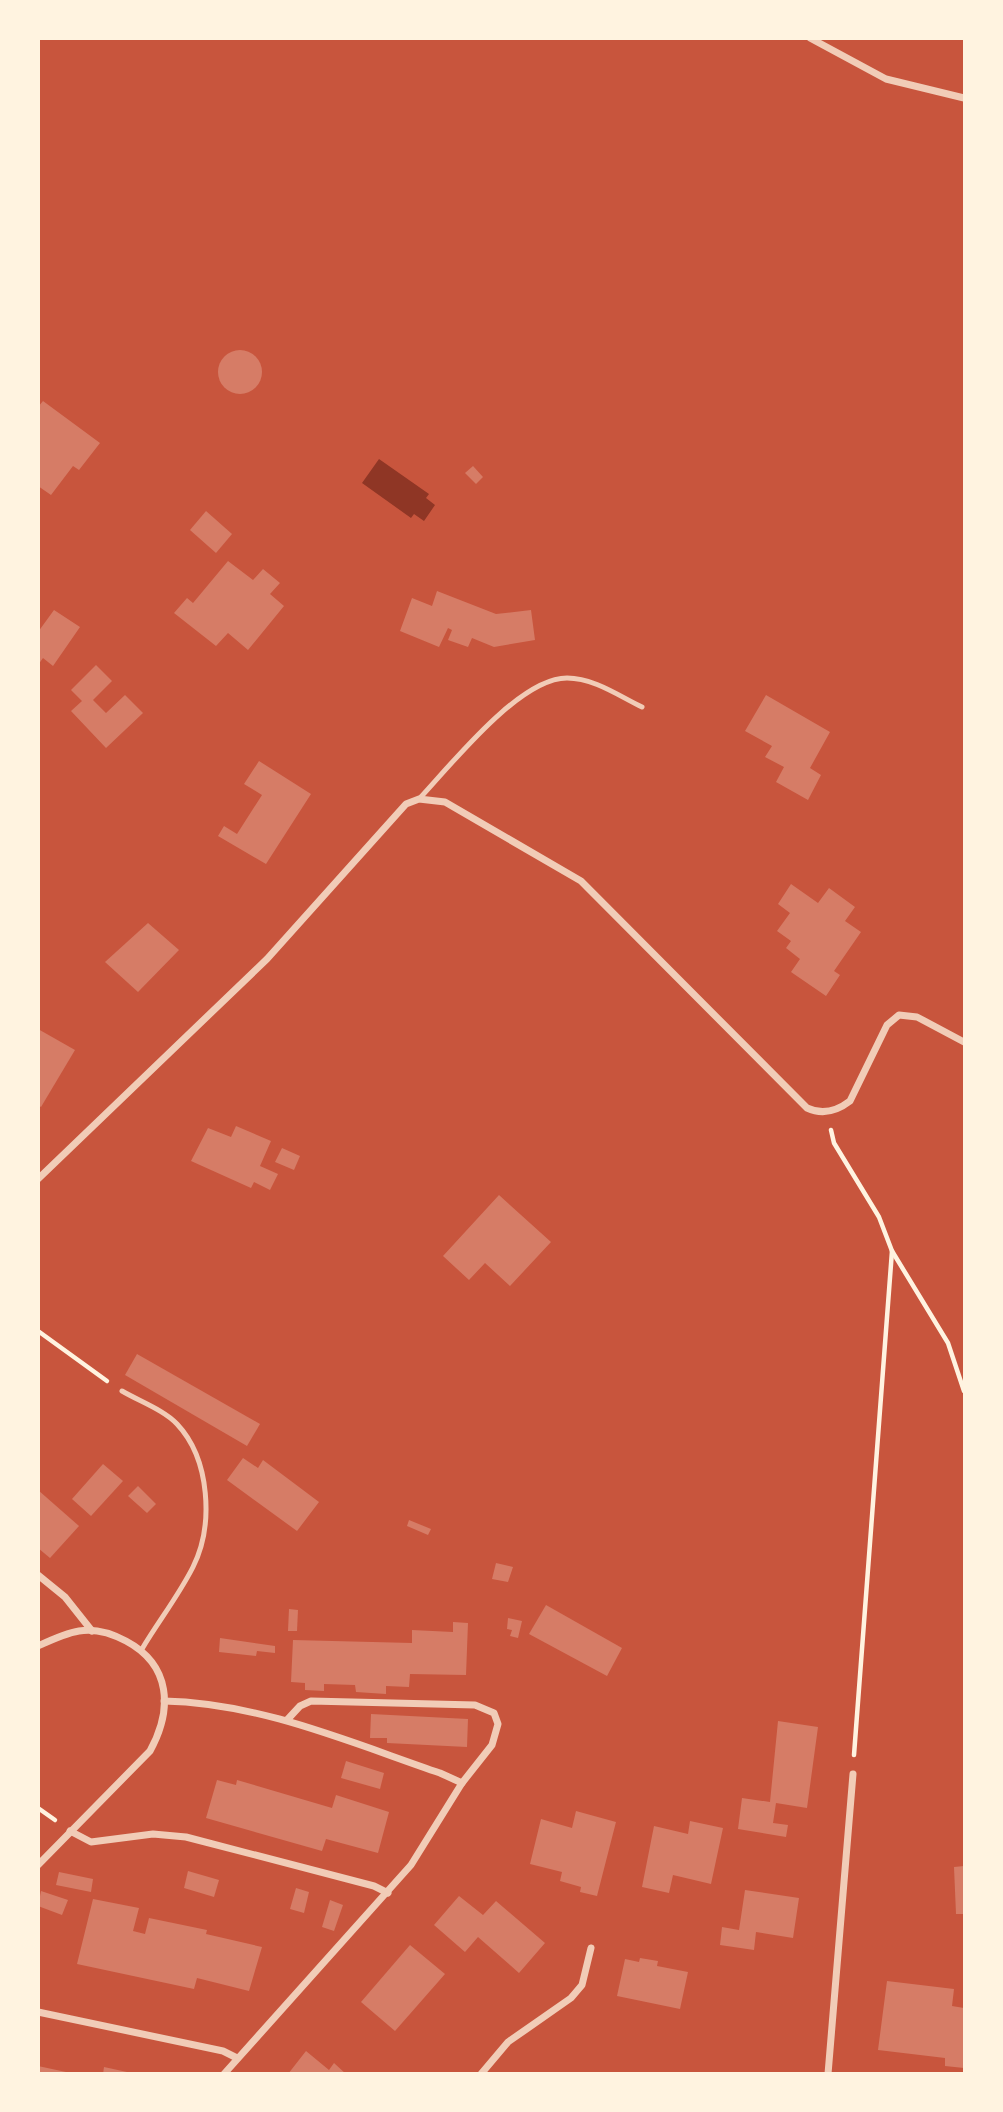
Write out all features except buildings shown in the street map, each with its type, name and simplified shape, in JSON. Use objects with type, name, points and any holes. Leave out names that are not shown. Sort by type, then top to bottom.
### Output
[{"type":"street","points":[[810,38],[886,79],[964,98]]},
{"type":"street","points":[[38,1179],[267,959],[406,804],[419,799],[445,802],[581,881],[807,1108],[827,1111],[840,1108],[850,1101],[887,1025],[899,1015],[917,1017],[964,1042]]},
{"type":"street","points":[[38,1575],[65,1597],[92,1631]]},
{"type":"street","points":[[38,1646],[79,1631],[109,1631],[142,1649],[160,1671],[164,1701],[162,1728],[150,1751],[38,1865]]},
{"type":"street","points":[[164,1701],[209,1702],[287,1720],[462,1783]]},
{"type":"street","points":[[224,2074],[411,1865],[462,1783],[496,1735],[498,1724],[494,1713],[475,1705],[311,1701],[300,1706],[287,1720]]},
{"type":"street","points":[[828,2074],[853,1774]]},
{"type":"street","points":[[70,1831],[91,1842],[153,1834],[186,1837],[374,1886],[388,1893]]},
{"type":"street","points":[[481,2074],[508,2042],[571,1998],[582,1985],[591,1948]]},
{"type":"street","points":[[38,2012],[223,2051],[237,2058]]},
{"type":"lane","points":[[419,799],[492,719],[537,686],[565,678],[592,682],[642,707]]},
{"type":"lane","points":[[122,1391],[176,1422],[197,1451],[205,1484],[204,1530],[194,1565],[142,1649]]},
{"type":"path","points":[[827,1111],[834,1143],[879,1217],[892,1251],[948,1343],[964,1391]]},
{"type":"path","points":[[853,1774],[892,1251]]},
{"type":"path","points":[[38,1331],[122,1391]]},
{"type":"shaded area","points":[[379,459],[429,494],[426,498],[435,505],[424,521],[414,514],[411,518],[362,483]]}]
